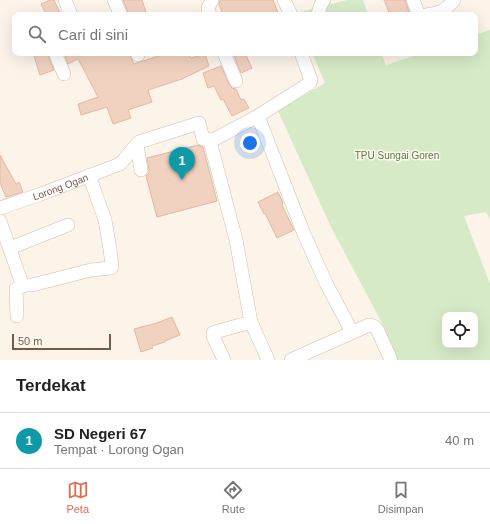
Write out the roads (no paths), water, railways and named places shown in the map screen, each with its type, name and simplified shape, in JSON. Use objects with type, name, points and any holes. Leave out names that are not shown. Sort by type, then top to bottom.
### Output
[{"type":"street","points":[[65,0],[70,12]]},
{"type":"street","points":[[114,0],[120,12]]},
{"type":"street","points":[[209,12],[208,8],[212,0]]},
{"type":"street","points":[[284,0],[290,12]]},
{"type":"street","points":[[318,12],[319,6],[324,0]]},
{"type":"street","points":[[413,0],[418,12]]},
{"type":"street","points":[[440,12],[445,10],[454,0]]},
{"type":"street","points":[[56,56],[64,74]]},
{"type":"street","points":[[225,56],[236,81]]},
{"type":"street","points":[[141,170],[139,142],[199,123],[204,139],[213,140],[258,116],[310,83],[311,80],[302,56]]},
{"type":"street","points":[[258,116],[304,234],[326,283],[352,332]]},
{"type":"street","points":[[213,140],[211,145],[236,240],[251,322],[268,360]]},
{"type":"street","name":"Lorong Ogan","points":[[0,208],[120,164],[138,144]]},
{"type":"street","points":[[17,316],[16,289],[25,285],[32,285],[91,270],[112,267],[105,220],[89,175]]},
{"type":"street","points":[[0,221],[21,281],[25,285]]},
{"type":"street","points":[[10,248],[68,225]]},
{"type":"street","points":[[224,360],[213,333],[251,322]]},
{"type":"street","points":[[291,360],[369,325],[374,326],[379,333],[390,360]]},
{"type":"place","name":"SD Negeri 67","points":[[182,180]]},
{"type":"park label","name":"TPU Sungai Goren","points":[[397,155]]}]
